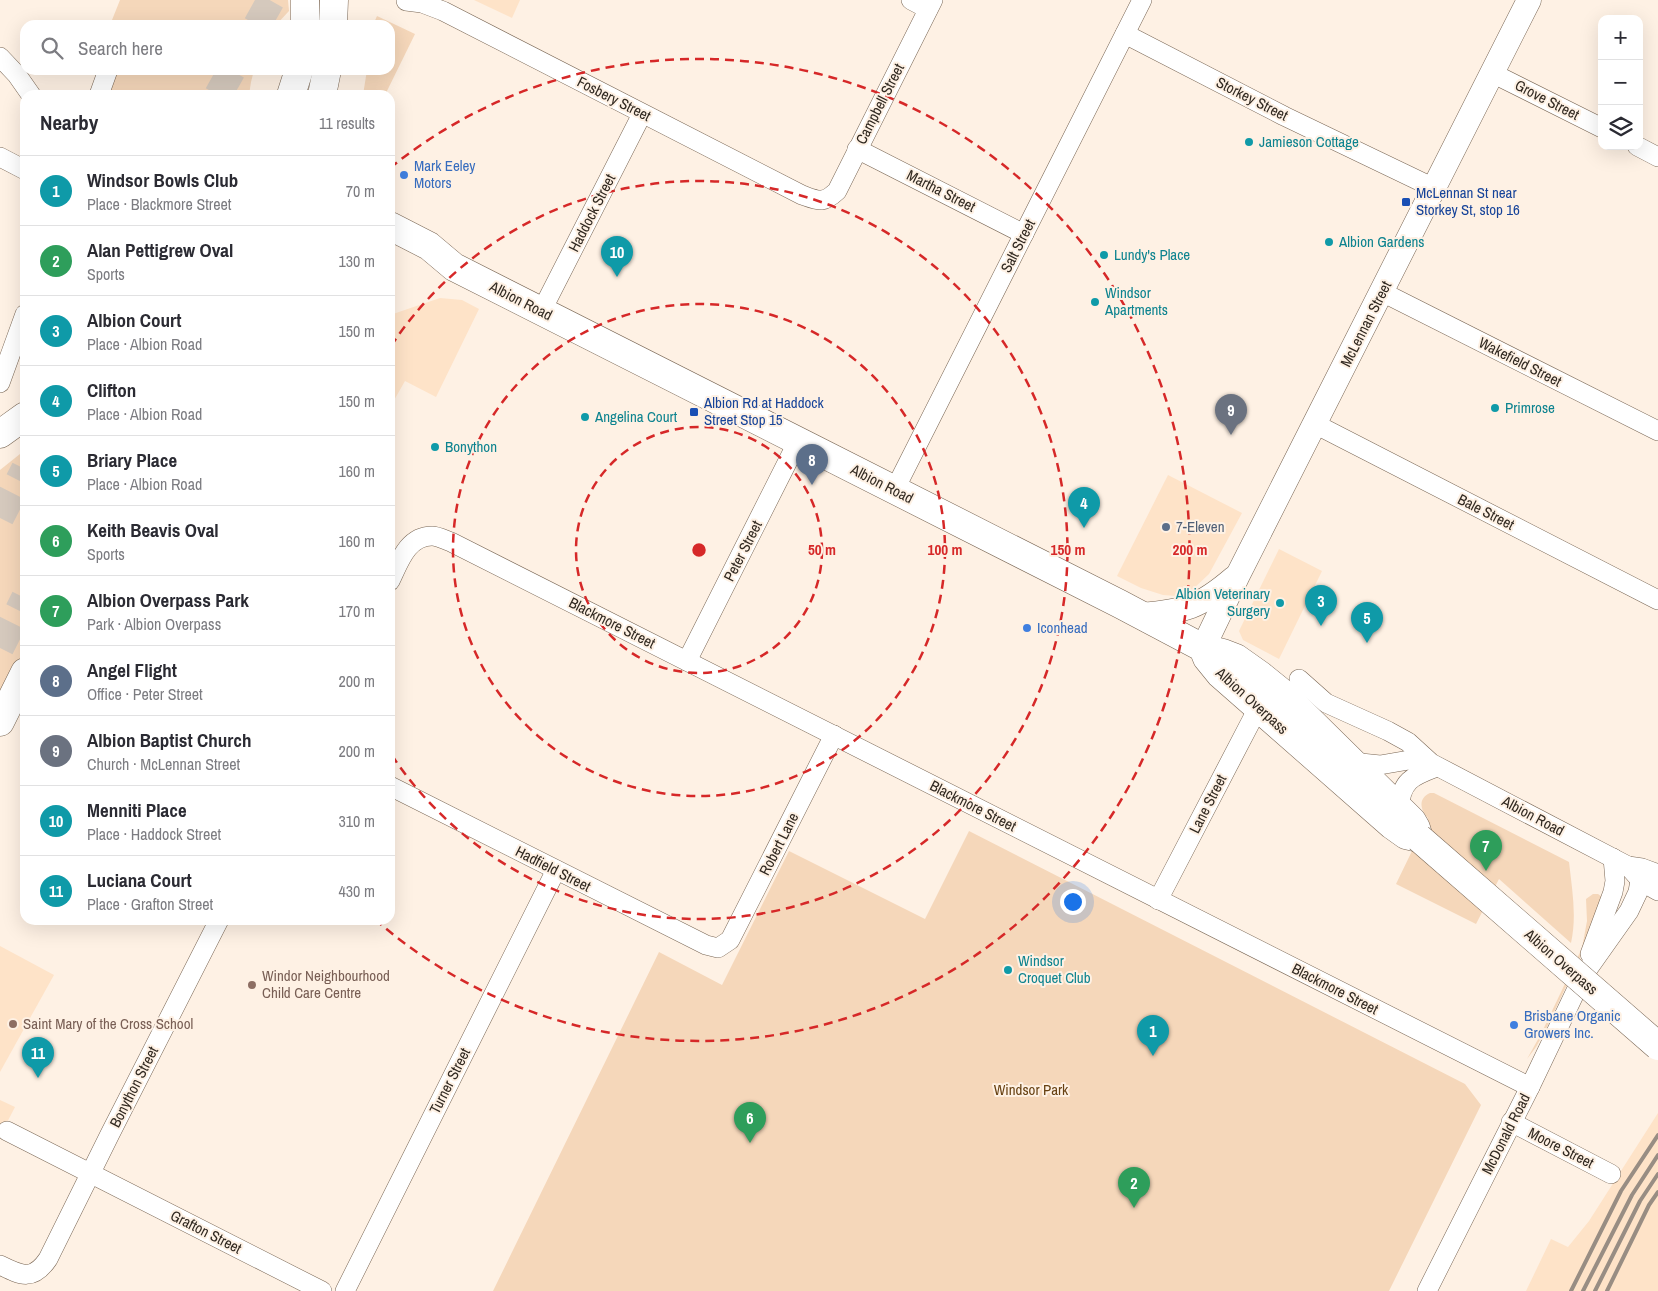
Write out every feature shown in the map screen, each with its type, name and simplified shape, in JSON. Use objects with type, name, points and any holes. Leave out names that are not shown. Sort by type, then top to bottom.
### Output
[{"type":"main road","points":[[305,0],[305,20]]},
{"type":"main road","points":[[333,20],[334,0]]},
{"type":"main road","points":[[293,90],[297,75]]},
{"type":"main road","points":[[323,90],[327,75]]},
{"type":"main road","name":"Albion Road","points":[[395,229],[429,246],[454,268],[798,441],[1202,648]]},
{"type":"main road","name":"Albion Road","points":[[395,248],[424,262],[454,268]]},
{"type":"main road","points":[[0,434],[20,420]]},
{"type":"main road","name":"Albion Overpass","points":[[1202,648],[1207,658],[1220,674],[1392,825],[1406,835],[1419,838],[1658,1046]]},
{"type":"main road","name":"Albion Overpass","points":[[1202,648],[1229,655],[1260,675],[1281,692],[1400,809],[1414,824],[1419,838]]},
{"type":"main road","points":[[0,722],[20,682]]},
{"type":"street","points":[[911,0],[931,4]]},
{"type":"street","name":"Salt Street","points":[[894,491],[1142,0]]},
{"type":"street","name":"McLennan Street","points":[[1202,648],[1529,0]]},
{"type":"street","name":"Fosbery Street","points":[[421,3],[802,195],[820,202]]},
{"type":"street","name":"Campbell Street","points":[[820,202],[829,198],[837,191],[931,4]]},
{"type":"street","name":"Storkey Street","points":[[1125,34],[1296,122],[1434,188]]},
{"type":"street","points":[[0,58],[17,75],[28,90]]},
{"type":"street","name":"Grove Street","points":[[1492,73],[1598,126]]},
{"type":"street","points":[[101,90],[106,75]]},
{"type":"street","name":"Haddock Street","points":[[541,312],[642,114]]},
{"type":"street","name":"Martha Street","points":[[857,149],[1024,234]]},
{"type":"street","points":[[1643,149],[1658,157]]},
{"type":"street","points":[[0,157],[20,167]]},
{"type":"street","name":"Wakefield Street","points":[[1382,292],[1658,431]]},
{"type":"street","points":[[0,383],[20,328]]},
{"type":"street","name":"Bale Street","points":[[1315,424],[1658,600]]},
{"type":"street","name":"Peter Street","points":[[687,661],[798,441]]},
{"type":"street","name":"Blackmore Street","points":[[395,571],[414,540],[432,536],[451,542],[1530,1087]]},
{"type":"street","points":[[1141,616],[1173,612],[1192,607],[1217,592],[1238,575]]},
{"type":"street","name":"Albion Road","points":[[1299,679],[1326,703],[1408,742],[1424,758],[1437,767],[1620,862],[1658,874]]},
{"type":"street","name":"Lane Street","points":[[1158,900],[1258,708]]},
{"type":"street","name":"Robert Lane","points":[[718,948],[730,940],[834,736]]},
{"type":"street","name":"Albion Road","points":[[1351,762],[1385,764],[1409,760],[1437,767]]},
{"type":"street","points":[[1400,809],[1402,794],[1408,781],[1437,767]]},
{"type":"street","name":"Hadfield Street","points":[[395,789],[706,945],[718,948]]},
{"type":"street","name":"Albion Road","points":[[1620,862],[1640,880],[1658,891]]},
{"type":"street","name":"McDonald Road","points":[[1427,1291],[1530,1087],[1583,976],[1613,892],[1620,862]]},
{"type":"street","name":"Turner Street","points":[[345,1291],[556,870]]},
{"type":"street","name":"McDonald Road","points":[[1583,976],[1629,911],[1638,892],[1640,880]]},
{"type":"street","name":"Bonython Street","points":[[90,1173],[216,925]]},
{"type":"street","name":"Moore Street","points":[[1511,1122],[1611,1174]]},
{"type":"street","name":"Grafton Street","points":[[7,1131],[322,1291]]},
{"type":"street","points":[[0,1265],[14,1272],[27,1275],[41,1270],[90,1173]]},
{"type":"shaded area","points":[[474,0],[520,0],[512,18]]},
{"type":"shaded area","points":[[440,298],[462,300],[479,309],[436,397],[405,381],[395,398],[395,313]]},
{"type":"shaded area","points":[[1168,475],[1242,513],[1209,574],[1192,590],[1176,596],[1163,595],[1141,588],[1117,576]]},
{"type":"shaded area","points":[[1279,549],[1322,571],[1279,659],[1243,640],[1239,631]]},
{"type":"shaded area","name":"Saint Mary of the Cross School","points":[[0,946],[54,975],[0,1072]]},
{"type":"shaded area","points":[[0,1100],[15,1107],[0,1136]]},
{"type":"shaded area","points":[[1658,1113],[1658,1291],[1526,1291],[1551,1239],[1568,1247],[1589,1221]]},
{"type":"green space","points":[[120,0],[288,0],[289,11],[281,20],[112,20]]},
{"type":"green space","points":[[377,16],[385,20],[375,20]]},
{"type":"green space","points":[[395,25],[415,34],[395,75]]},
{"type":"green space","points":[[112,75],[253,75],[250,90],[107,90]]},
{"type":"green space","points":[[366,75],[395,75],[387,90],[364,90]]},
{"type":"green space","points":[[20,454],[20,668],[0,708],[0,470]]},
{"type":"green space","points":[[1430,793],[1434,793],[1569,862],[1574,913],[1571,943],[1499,879],[1476,924],[1396,884],[1428,818],[1423,811],[1422,801]]},
{"type":"green space","name":"Windsor Park","points":[[969,831],[1465,1084],[1481,1105],[1389,1291],[493,1291],[659,952],[722,985],[789,851],[925,919]]},
{"type":"green space","points":[[1593,894],[1598,894],[1605,899],[1590,936],[1545,1031],[1527,1059],[1582,948],[1587,921],[1586,899]]},
{"type":"tunnel","points":[[260,20],[271,0]]},
{"type":"tunnel","points":[[221,90],[229,75]]},
{"type":"tunnel","points":[[0,518],[20,479]]},
{"type":"tunnel","points":[[0,648],[20,608]]},
{"type":"railway","points":[[1571,1291],[1621,1191],[1658,1135]]},
{"type":"railway","points":[[1583,1291],[1632,1195],[1658,1155]]},
{"type":"railway","points":[[1595,1291],[1640,1201],[1658,1174]]},
{"type":"railway","points":[[1607,1291],[1649,1205],[1658,1192]]},
{"type":"place","name":"Jamieson Cottage","points":[[1249,142]]},
{"type":"place","name":"Mark Eeley Motors","points":[[404,175]]},
{"type":"place","name":"McLennan St near Storkey St, stop 16","points":[[1406,202]]},
{"type":"place","name":"Albion Gardens","points":[[1329,242]]},
{"type":"place","name":"Lundy's Place","points":[[1104,255]]},
{"type":"place","name":"Menniti Place","points":[[617,277]]},
{"type":"place","name":"Windsor Apartments","points":[[1095,302]]},
{"type":"place","name":"Primrose","points":[[1495,408]]},
{"type":"place","name":"Albion Rd at Haddock Street Stop 15","points":[[694,412]]},
{"type":"place","name":"Angelina Court","points":[[585,417]]},
{"type":"place","name":"Albion Baptist Church","points":[[1231,435]]},
{"type":"place","name":"Bonython","points":[[435,447]]},
{"type":"place","name":"Angel Flight","points":[[812,485]]},
{"type":"place","name":"7-Eleven","points":[[1166,527]]},
{"type":"place","name":"Clifton","points":[[1084,528]]},
{"type":"place","name":"Albion Veterinary Surgery","points":[[1280,603]]},
{"type":"place","name":"Albion Court","points":[[1321,626]]},
{"type":"place","name":"Iconhead","points":[[1027,628]]},
{"type":"place","name":"Briary Place","points":[[1367,643]]},
{"type":"place","name":"Albion Overpass Park","points":[[1486,871]]},
{"type":"place","name":"Windsor Croquet Club","points":[[1008,970]]},
{"type":"place","name":"Windor Neighbourhood Child Care Centre","points":[[252,985]]},
{"type":"place","name":"Saint Mary of the Cross School","points":[[13,1024]]},
{"type":"place","name":"Brisbane Organic Growers Inc.","points":[[1514,1025]]},
{"type":"place","name":"Windsor Bowls Club","points":[[1153,1056]]},
{"type":"place","name":"Luciana Court","points":[[38,1078]]},
{"type":"place","name":"Keith Beavis Oval","points":[[750,1143]]},
{"type":"place","name":"Alan Pettigrew Oval","points":[[1134,1208]]}]
